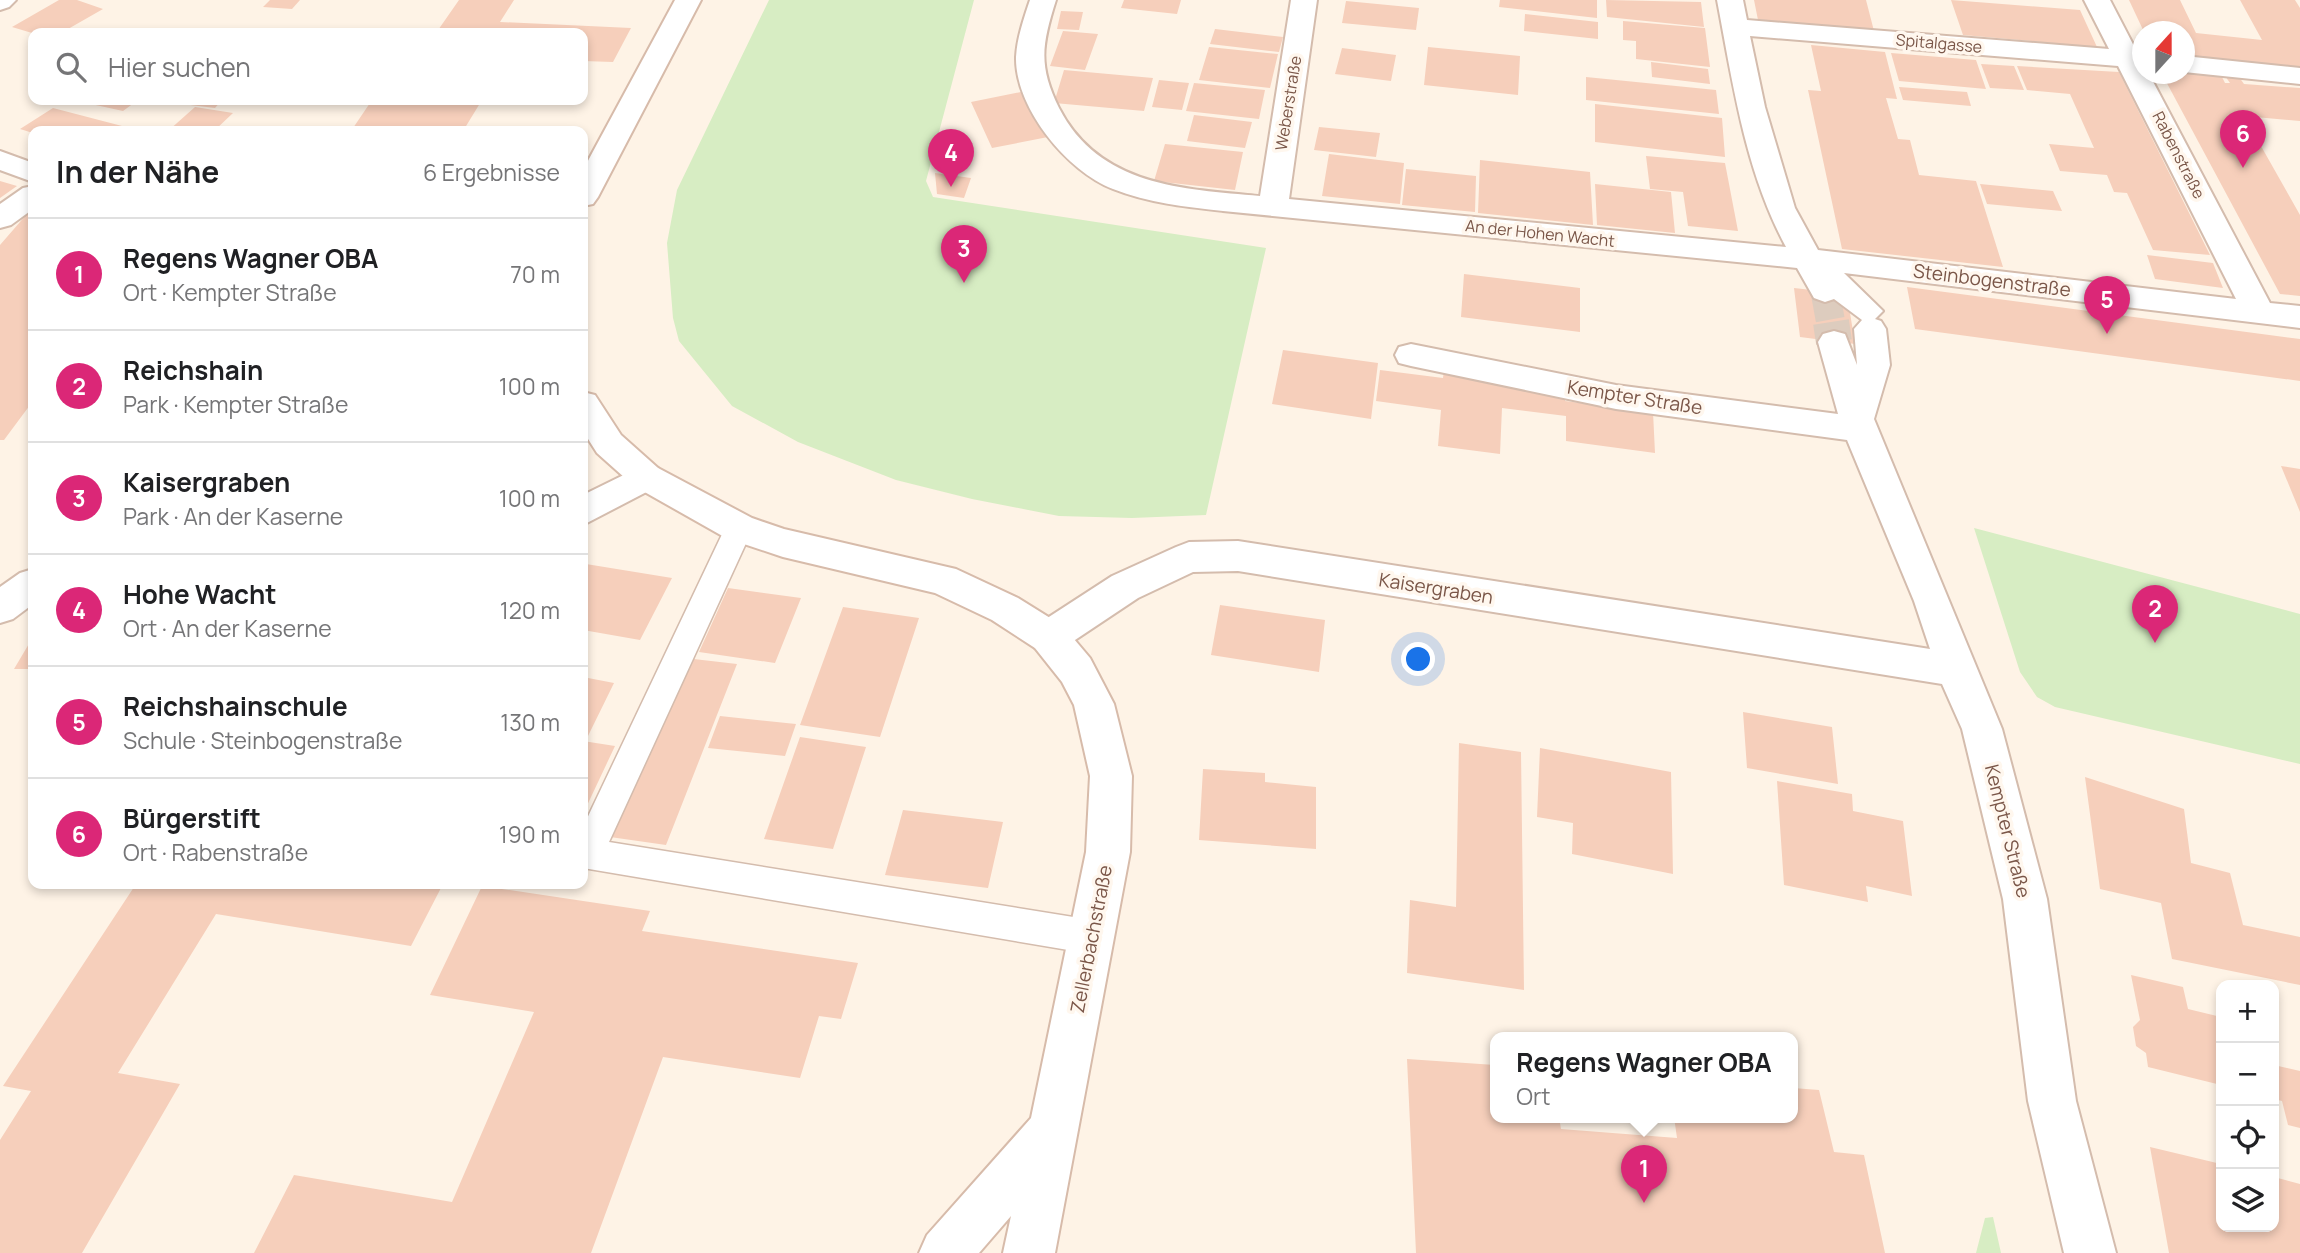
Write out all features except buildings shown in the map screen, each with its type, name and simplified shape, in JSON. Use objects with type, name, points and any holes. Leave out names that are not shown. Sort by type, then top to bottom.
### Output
[{"type":"street","points":[[588,188],[688,0]]},
{"type":"street","name":"An der Hohen Wacht","points":[[1043,0],[1029,52],[1028,71],[1058,132],[1075,155],[1115,181],[1140,190],[1273,207],[1808,259]]},
{"type":"street","name":"Weberstraße","points":[[1273,207],[1304,0]]},
{"type":"street","name":"Rabenstraße","points":[[2097,0],[2132,53]]},
{"type":"street","points":[[1732,14],[1751,107],[1780,208],[1825,291]]},
{"type":"street","name":"Spitalgasse","points":[[1732,14],[2132,59]]},
{"type":"street","points":[[2195,65],[2300,76]]},
{"type":"street","name":"Rabenstraße","points":[[2148,84],[2259,312]]},
{"type":"street","points":[[0,160],[28,171]]},
{"type":"street","points":[[0,218],[28,198]]},
{"type":"street","points":[[1808,259],[1868,320],[1874,365],[1858,424]]},
{"type":"street","name":"Steinbogenstraße","points":[[1808,259],[2300,317]]},
{"type":"street","name":"Kempter Straße","points":[[1834,342],[1858,424],[1933,601],[1956,670],[1982,729],[2025,898],[2052,1101],[2090,1253]]},
{"type":"street","name":"Kempter Straße","points":[[1411,355],[1616,397],[1858,424]]},
{"type":"street","points":[[588,412],[609,444],[646,477],[739,528],[783,543],[943,580],[1004,609],[1049,637]]},
{"type":"street","points":[[588,508],[646,477]]},
{"type":"street","name":"Kaisergraben","points":[[1049,637],[1125,587],[1189,557],[1238,556],[1956,670]]},
{"type":"street","points":[[0,608],[28,587]]},
{"type":"street","name":"Zellerbachstraße","points":[[1029,1253],[1108,852],[1111,776],[1094,704],[1076,670],[1049,637]]},
{"type":"street","points":[[945,1253],[1055,1128]]},
{"type":"lane","points":[[588,852],[739,528]]},
{"type":"lane","points":[[588,854],[1092,937]]},
{"type":"green space","points":[[769,0],[974,0],[926,181],[933,197],[1266,248],[1206,515],[1132,518],[1059,516],[972,499],[896,480],[798,442],[732,406],[679,341],[673,318],[667,243],[677,190]]},
{"type":"green space","points":[[1974,528],[2300,614],[2300,764],[2055,707],[2037,697],[2020,672]]},
{"type":"green space","points":[[1993,1217],[2001,1253],[1976,1253],[1985,1218]]},
{"type":"tunnel","points":[[1825,291],[1831,324]]},
{"type":"tunnel","points":[[1831,322],[1834,342]]},
{"type":"place","name":"Bürgerstift","points":[[2243,168]]},
{"type":"place","name":"Hohe Wacht","points":[[951,187]]},
{"type":"place","name":"Kaisergraben","points":[[964,283]]},
{"type":"place","name":"Reichshainschule","points":[[2107,334]]},
{"type":"place","name":"Reichshain","points":[[2155,643]]},
{"type":"place","name":"Regens Wagner OBA","points":[[1644,1203]]}]
